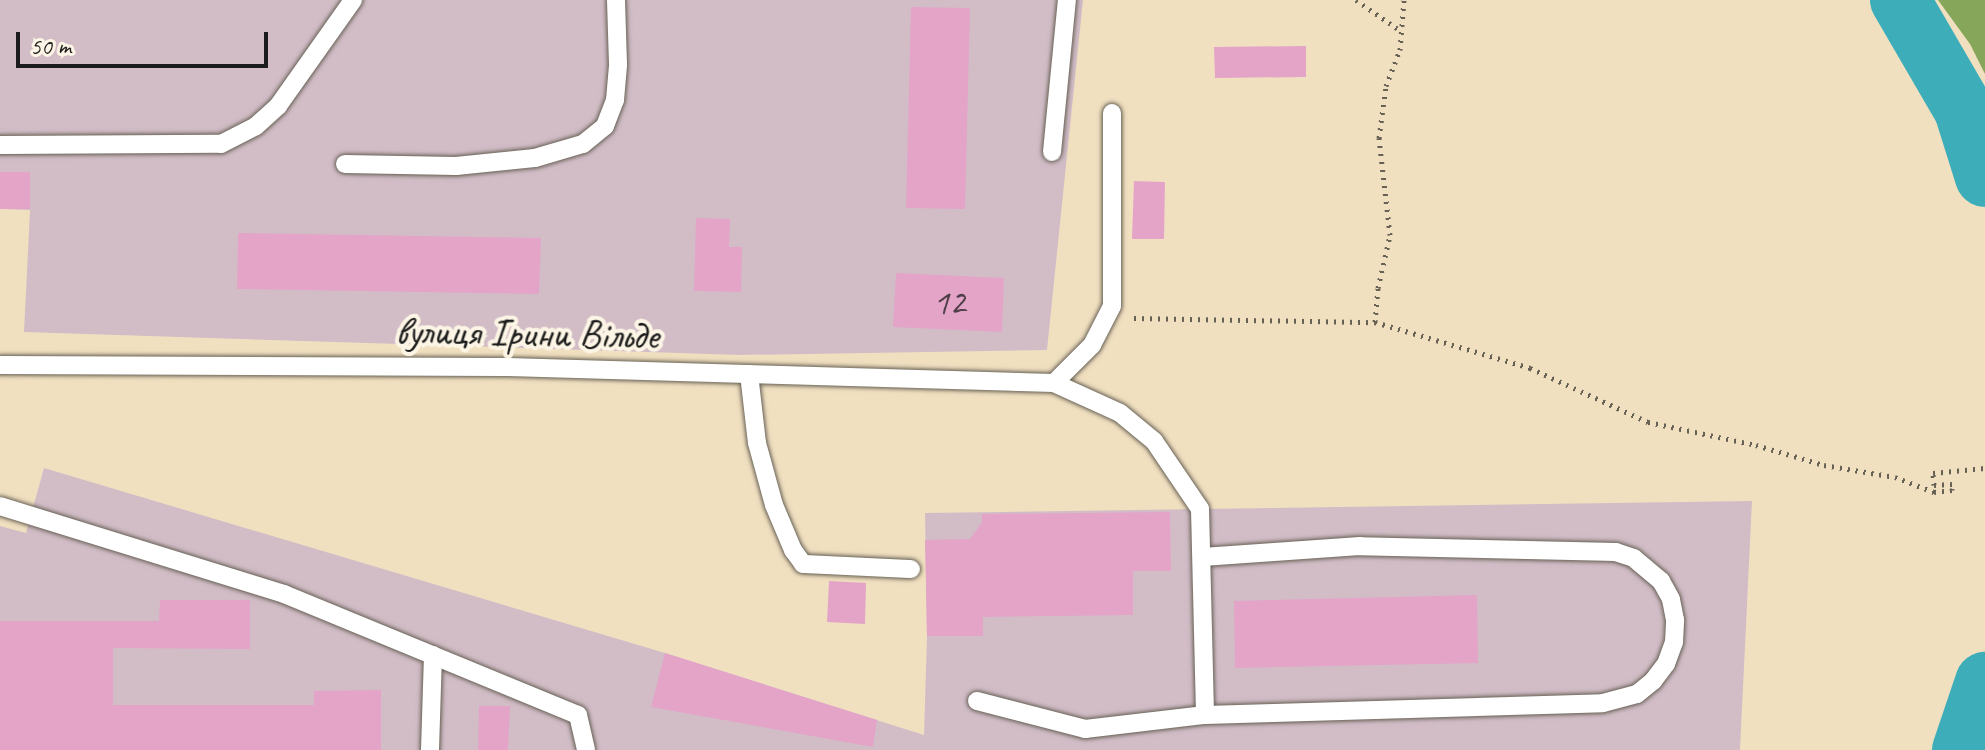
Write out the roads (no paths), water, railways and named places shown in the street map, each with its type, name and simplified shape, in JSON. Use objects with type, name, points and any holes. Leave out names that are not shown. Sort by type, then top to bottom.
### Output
[{"type":"lane","points":[[0,145],[221,144],[256,126],[278,106],[353,0]]},
{"type":"lane","points":[[345,164],[456,166],[535,158],[583,144],[605,126],[615,100],[618,64],[616,0]]},
{"type":"lane","points":[[1052,152],[1067,0]]},
{"type":"lane","points":[[1112,113],[1109,317],[1092,345],[1054,383],[1120,413],[1154,441],[1200,509],[1205,715]]},
{"type":"lane","name":"вулиця Ірини Вільде","points":[[0,365],[508,367],[1054,383]]},
{"type":"lane","points":[[749,374],[757,443],[774,505],[793,550],[803,564],[911,569]]},
{"type":"lane","points":[[0,506],[284,594],[578,715],[586,750]]},
{"type":"lane","points":[[977,701],[1085,729],[1205,715],[1620,700],[1637,694],[1653,681],[1666,664],[1674,642],[1675,620],[1671,599],[1661,581],[1634,558],[1616,552],[1360,546],[1202,557]]},
{"type":"lane","points":[[430,750],[433,655]]},
{"type":"waterway","points":[[1900,0],[1964,110],[1985,177]]},
{"type":"waterway","points":[[1962,750],[1985,682]]}]
